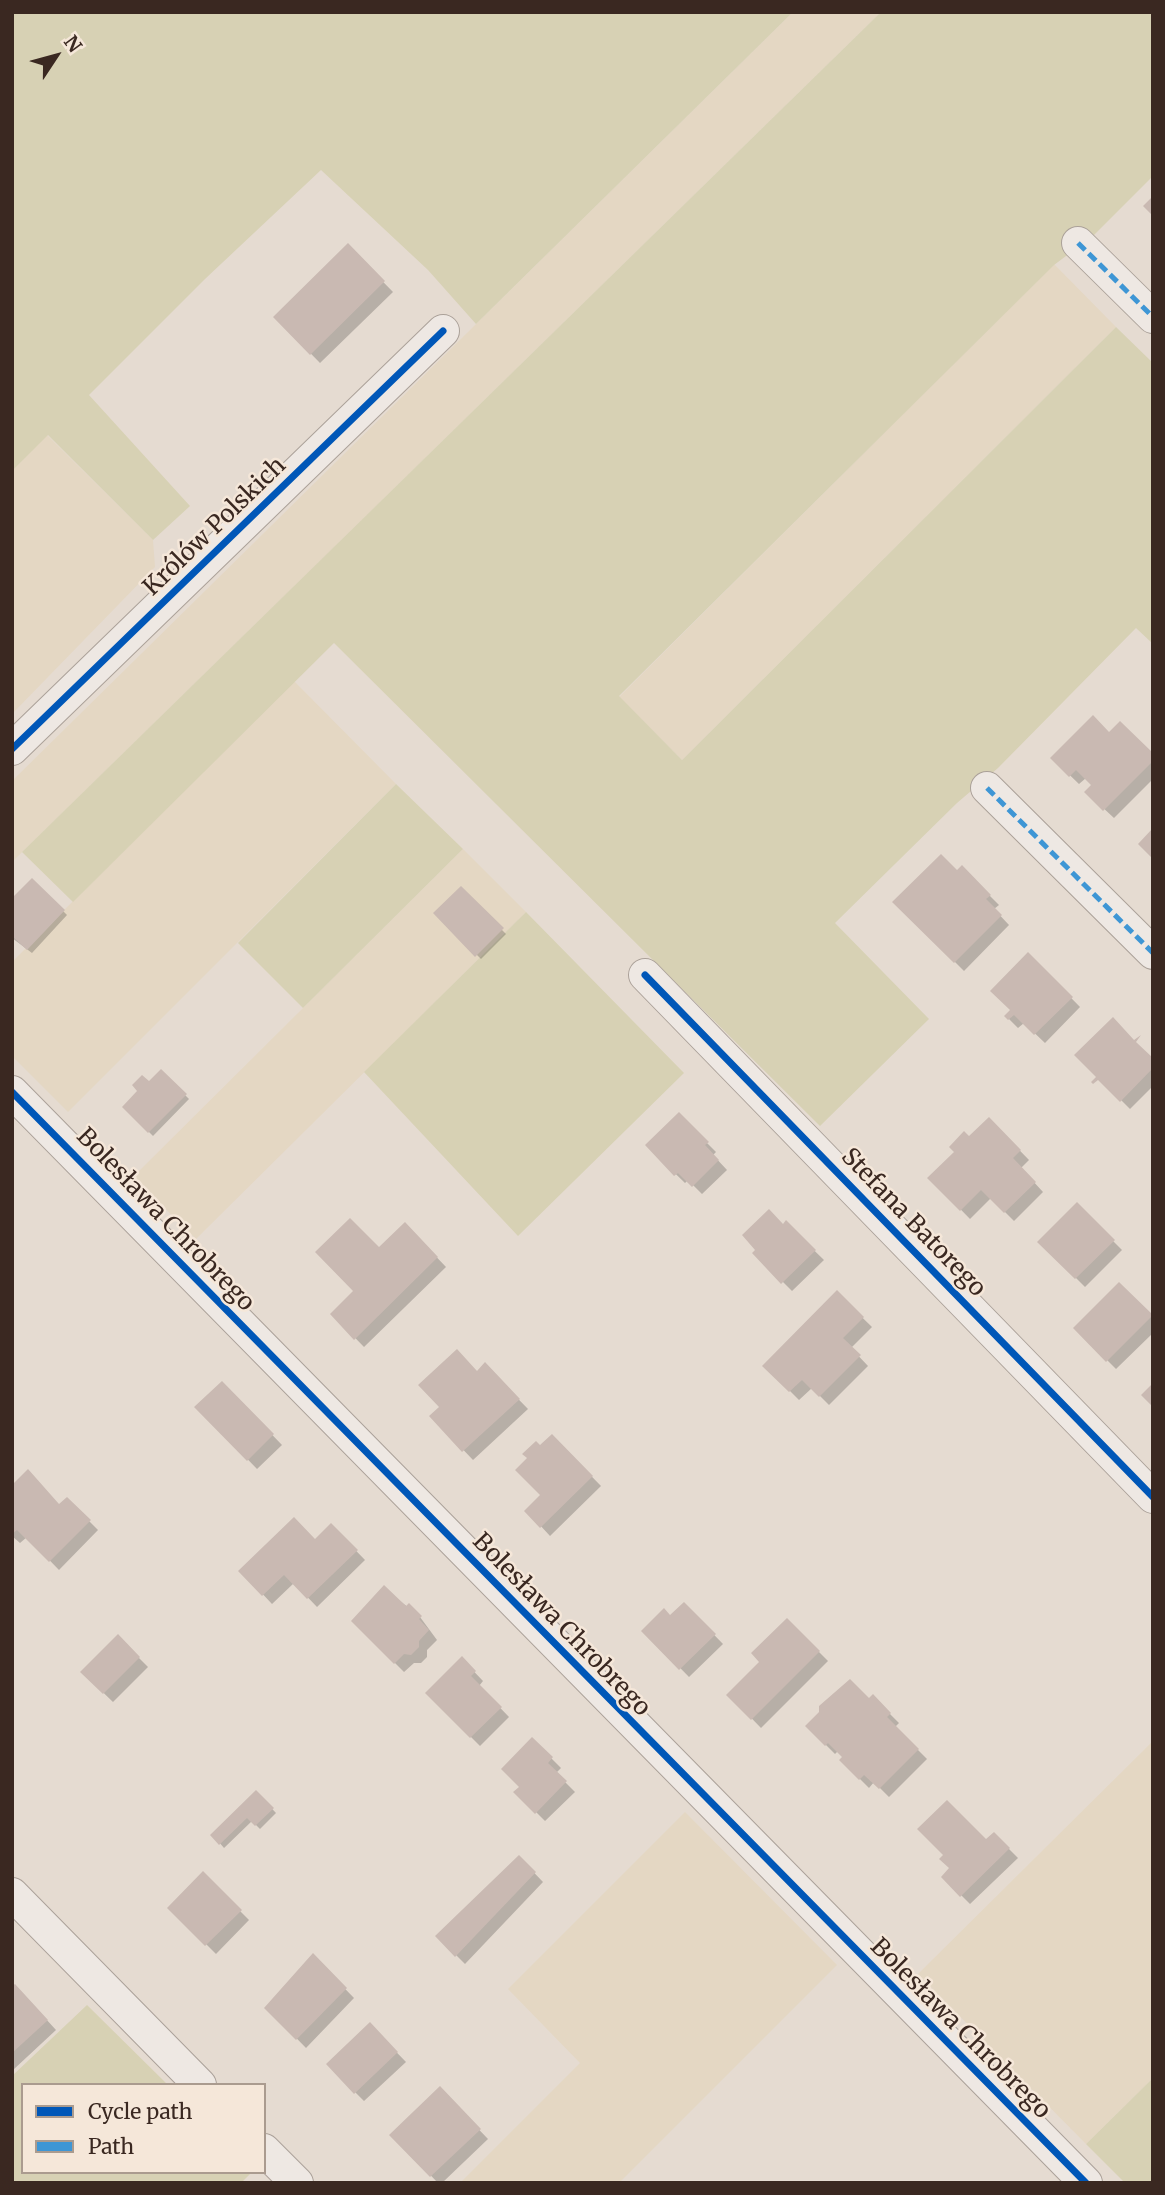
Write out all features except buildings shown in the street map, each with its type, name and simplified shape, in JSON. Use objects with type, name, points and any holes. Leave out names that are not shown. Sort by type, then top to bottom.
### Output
[{"type":"street","points":[[1078,243],[1153,317]]},
{"type":"street","name":"Królów Polskich","points":[[12,750],[443,331]]},
{"type":"street","points":[[987,789],[1153,953]]},
{"type":"street","name":"Stefana Batorego","points":[[645,975],[1153,1497]]},
{"type":"street","name":"Bolesława Chrobrego","points":[[12,1092],[1086,2183]]},
{"type":"street","points":[[12,1894],[198,2083]]},
{"type":"street","points":[[266,2152],[297,2183]]},
{"type":"shaded area","points":[[12,12],[793,12],[476,324],[428,270],[321,170],[205,279],[89,395],[190,506],[153,540],[48,435],[12,471]]},
{"type":"shaded area","points":[[793,12],[881,12],[12,862],[12,781]]},
{"type":"shaded area","points":[[881,12],[1153,12],[1153,176],[1094,235],[1054,265],[619,696],[682,760],[1116,327],[1153,363],[1153,644],[1136,628],[998,768],[957,803],[835,923],[929,1019],[820,1126],[334,643],[73,902],[22,852]]},
{"type":"shaded area","points":[[1054,264],[1116,327],[682,760],[619,697]]},
{"type":"shaded area","points":[[47,435],[153,540],[155,567],[12,714],[12,471]]},
{"type":"shaded area","points":[[294,681],[396,784],[68,1112],[12,1056],[12,962]]},
{"type":"shaded area","points":[[396,784],[463,849],[303,1008],[238,943]]},
{"type":"shaded area","points":[[463,849],[526,912],[196,1239],[133,1177]]},
{"type":"shaded area","points":[[526,912],[684,1073],[518,1236],[364,1072]]},
{"type":"shaded area","points":[[1153,1741],[1153,2078],[1086,2144],[918,1974]]},
{"type":"shaded area","points":[[685,1812],[837,1965],[619,2183],[460,2183],[580,2063],[508,1989]]},
{"type":"shaded area","points":[[87,2005],[166,2083],[21,2083],[21,2174],[250,2174],[241,2183],[12,2183],[12,2076]]},
{"type":"shaded area","points":[[1153,2078],[1153,2183],[1125,2183],[1086,2144]]},
{"type":"marked path","points":[[1078,243],[1153,317]]},
{"type":"marked path","points":[[987,788],[1153,953]]},
{"type":"cycle path","points":[[12,749],[443,331]]},
{"type":"cycle path","points":[[645,975],[1153,1497]]},
{"type":"cycle path","points":[[12,1092],[1086,2183]]}]
